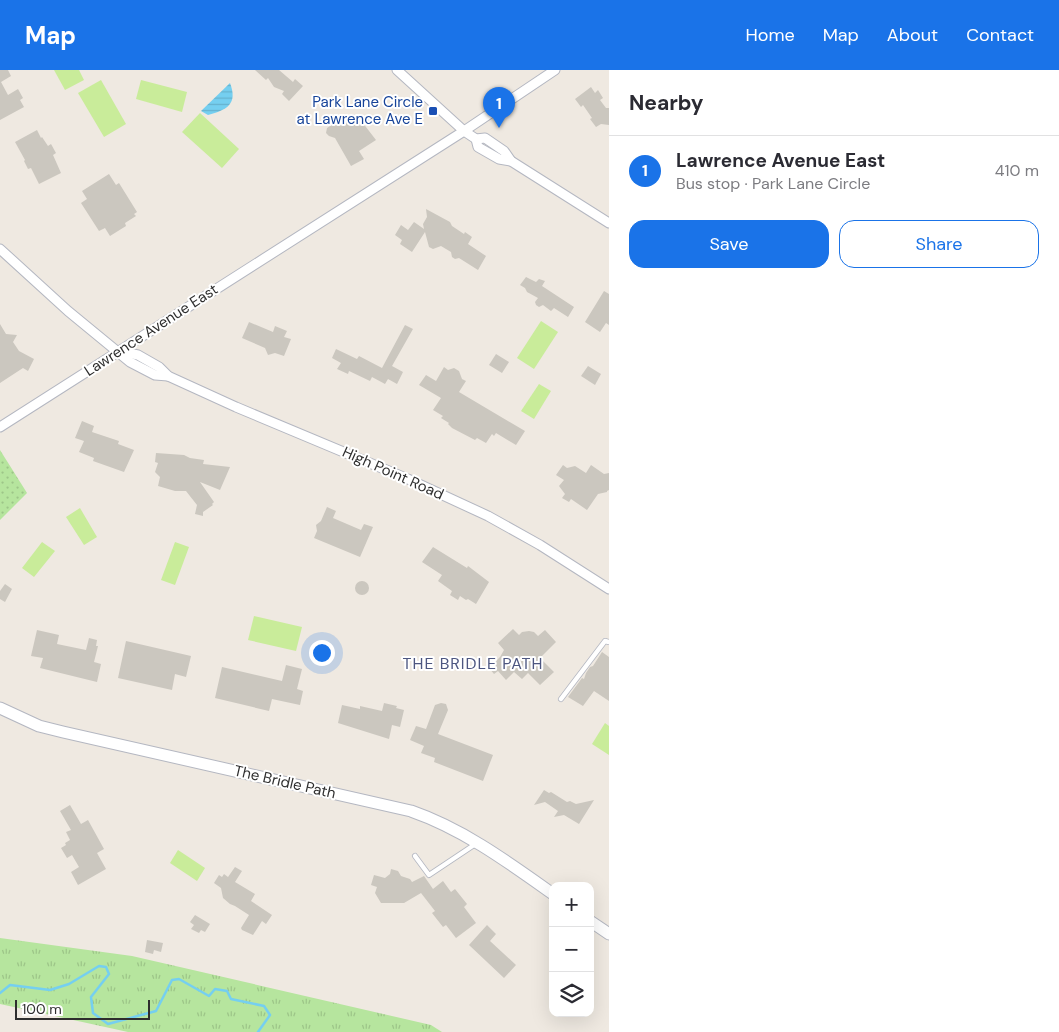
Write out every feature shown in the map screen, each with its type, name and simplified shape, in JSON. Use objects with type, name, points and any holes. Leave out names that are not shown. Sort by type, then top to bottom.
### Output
[{"type":"street","points":[[397,70],[464,131],[476,139],[478,147],[499,159],[512,161],[609,223]]},
{"type":"street","name":"Lawrence Avenue East","points":[[0,427],[464,131],[555,70]]},
{"type":"street","name":"High Point Road","points":[[0,249],[68,311],[118,351],[138,355],[159,367],[168,376],[236,407],[408,479],[488,516],[609,589]]},
{"type":"street","name":"The Bridle Path","points":[[0,708],[39,726],[411,811],[434,819],[478,843],[549,891]]},
{"type":"street","points":[[594,924],[609,934]]},
{"type":"lane","points":[[562,699],[605,641],[609,642]]},
{"type":"lane","points":[[414,856],[429,875],[478,843]]},
{"type":"green space","points":[[54,70],[79,70],[84,80],[65,90]]},
{"type":"green space","points":[[101,80],[126,124],[104,137],[78,93]]},
{"type":"green space","points":[[141,80],[187,92],[182,112],[136,99]]},
{"type":"green space","points":[[200,113],[239,149],[222,168],[182,132]]},
{"type":"green space","points":[[541,321],[558,332],[534,369],[517,358]]},
{"type":"green space","points":[[539,384],[551,391],[534,419],[521,411]]},
{"type":"green space","points":[[0,450],[27,493],[0,520]]},
{"type":"green space","points":[[80,508],[97,537],[84,545],[66,517]]},
{"type":"green space","points":[[42,542],[55,551],[34,577],[22,568]]},
{"type":"green space","points":[[175,542],[189,547],[175,585],[161,580]]},
{"type":"green space","points":[[254,616],[302,627],[296,651],[248,640]]},
{"type":"green space","points":[[605,723],[609,726],[609,755],[592,744]]},
{"type":"green space","points":[[178,850],[205,868],[197,881],[170,863]]},
{"type":"green space","points":[[0,938],[132,956],[431,1025],[442,1032],[128,1032],[0,1004]]},
{"type":"water","points":[[230,83],[233,96],[229,105],[221,111],[208,115],[201,111]]},
{"type":"building","points":[[0,70],[8,70],[11,76],[1,82],[8,95],[18,89],[23,98],[20,100],[24,107],[0,120]]},
{"type":"building","points":[[255,70],[279,70],[293,82],[295,79],[303,86],[289,101],[282,94],[284,91],[274,87],[268,78],[266,80]]},
{"type":"building","points":[[591,87],[595,93],[598,90],[603,98],[600,100],[606,108],[609,108],[609,125],[601,124],[596,127],[583,105],[581,107],[575,99]]},
{"type":"building","points":[[353,114],[356,119],[359,118],[376,140],[359,151],[364,159],[351,166],[335,138],[326,133],[327,128],[345,116],[346,118]]},
{"type":"building","points":[[37,130],[48,146],[51,144],[56,153],[53,155],[61,173],[39,184],[31,168],[28,169],[15,142]]},
{"type":"building","points":[[109,174],[116,185],[119,183],[137,212],[134,214],[136,216],[125,223],[126,226],[110,236],[105,228],[99,231],[81,203],[87,199],[82,191]]},
{"type":"building","points":[[426,209],[450,222],[452,226],[464,234],[465,232],[472,237],[468,244],[486,256],[478,270],[459,258],[455,259],[452,257],[451,252],[441,246],[433,249],[429,247],[425,232],[412,252],[400,244],[402,240],[395,235],[401,225],[408,230],[414,222],[424,229],[423,224],[427,217]]},
{"type":"building","points":[[526,277],[536,282],[539,279],[545,281],[542,286],[574,307],[568,317],[554,308],[551,311],[543,305],[539,307],[536,305],[535,302],[538,298],[527,292],[520,285]]},
{"type":"building","points":[[604,291],[609,294],[609,325],[606,323],[600,332],[585,322]]},
{"type":"building","points":[[249,322],[273,332],[275,326],[287,331],[284,337],[291,339],[284,356],[275,353],[268,355],[265,348],[242,338]]},
{"type":"building","points":[[0,324],[6,334],[17,335],[13,342],[19,351],[34,359],[28,371],[23,368],[0,383]]},
{"type":"building","points":[[405,325],[413,329],[392,366],[403,372],[397,384],[388,379],[385,384],[372,377],[370,381],[349,371],[348,374],[337,369],[341,363],[332,358],[336,349],[357,359],[359,356],[382,368]]},
{"type":"building","points":[[496,354],[509,362],[502,373],[489,365]]},
{"type":"building","points":[[588,366],[601,374],[595,385],[581,376]]},
{"type":"building","points":[[444,367],[448,370],[454,368],[459,371],[462,379],[466,381],[459,392],[525,431],[516,445],[496,433],[494,436],[492,434],[486,443],[477,438],[475,440],[452,428],[449,423],[441,418],[443,416],[433,410],[441,398],[419,385],[426,375],[436,381]]},
{"type":"building","points":[[82,421],[94,426],[92,432],[119,441],[118,444],[134,450],[124,472],[93,461],[94,458],[79,452],[84,441],[75,438]]},
{"type":"building","points":[[156,453],[184,455],[204,460],[203,464],[230,467],[220,490],[200,482],[214,502],[213,505],[203,512],[203,516],[195,514],[197,505],[186,491],[175,491],[158,486],[160,477],[155,472],[158,463],[155,462]]},
{"type":"building","points":[[563,465],[567,468],[575,466],[586,473],[591,465],[604,474],[609,473],[609,490],[598,494],[587,510],[571,499],[569,502],[562,498],[565,494],[559,486],[564,480],[556,475]]},
{"type":"building","points":[[327,507],[336,511],[333,518],[361,530],[364,524],[373,527],[360,557],[314,538],[317,531],[316,525],[321,521]]},
{"type":"building","points":[[433,547],[467,568],[468,566],[489,582],[476,604],[460,596],[458,600],[450,595],[452,591],[438,581],[442,575],[422,562]]},
{"type":"building","points":[[362,581],[367,583],[369,588],[367,593],[362,595],[357,593],[355,588],[357,583]]},
{"type":"building","points":[[5,584],[12,589],[5,602],[0,599],[0,591]]},
{"type":"building","points":[[513,629],[519,635],[522,632],[529,631],[534,632],[538,636],[545,630],[556,642],[540,658],[554,672],[540,685],[528,673],[522,679],[514,672],[506,680],[498,671],[494,674],[489,668],[504,650],[498,643]]},
{"type":"building","points":[[37,630],[59,635],[57,644],[86,650],[89,638],[97,640],[96,646],[98,646],[94,662],[101,664],[97,682],[40,668],[43,658],[31,656]]},
{"type":"building","points":[[126,641],[191,656],[186,677],[175,674],[172,690],[118,678]]},
{"type":"building","points":[[602,652],[609,657],[609,701],[594,691],[583,706],[568,697],[582,678],[584,679],[590,667],[593,666]]},
{"type":"building","points":[[286,665],[302,669],[297,689],[303,691],[300,705],[272,699],[269,711],[215,698],[222,667],[282,681]]},
{"type":"building","points":[[384,703],[404,710],[400,727],[392,725],[389,739],[338,723],[342,705],[360,709],[360,706],[382,711]]},
{"type":"building","points":[[446,704],[448,710],[438,734],[493,755],[483,781],[434,762],[435,758],[421,753],[424,746],[410,740],[416,726],[426,729],[435,705]]},
{"type":"building","points":[[544,790],[567,802],[570,801],[576,804],[594,800],[579,824],[564,815],[554,817],[558,811],[545,802],[534,805]]},
{"type":"building","points":[[70,805],[81,824],[88,820],[104,849],[97,853],[106,869],[78,885],[71,872],[79,867],[72,855],[67,858],[61,848],[70,840],[66,832],[71,830],[60,811]]},
{"type":"building","points":[[235,867],[242,871],[235,882],[255,894],[251,901],[272,915],[266,924],[262,921],[253,935],[241,928],[249,915],[223,898],[221,888],[214,883],[219,875],[222,877],[224,874],[228,877]]},
{"type":"building","points":[[391,869],[398,871],[401,876],[410,879],[412,882],[424,876],[433,889],[443,881],[451,892],[455,889],[467,904],[464,907],[476,923],[456,938],[446,925],[443,927],[432,913],[435,911],[421,893],[404,903],[381,903],[375,893],[377,887],[371,885],[374,875],[385,878],[390,874]]},
{"type":"building","points":[[195,915],[210,924],[205,932],[201,930],[199,933],[191,929],[194,925],[190,922]]},
{"type":"building","points":[[487,925],[496,934],[490,941],[516,965],[504,978],[469,945]]},
{"type":"building","points":[[147,940],[163,943],[161,952],[154,950],[153,954],[145,952]]},
{"type":"waterway","points":[[0,993],[10,985],[50,990],[69,984],[99,966],[106,967],[109,974],[91,997],[93,1013],[108,1024],[156,1011],[172,980],[179,979],[209,996],[215,989],[227,991],[231,999],[264,1006],[270,1015],[258,1032]]},
{"type":"place","name":"Park Lane Circle at Lawrence Ave E","points":[[433,111]]},
{"type":"place","name":"Lawrence Avenue East","points":[[499,128]]},
{"type":"district","name":"THE BRIDLE PATH","points":[[473,663]]}]
